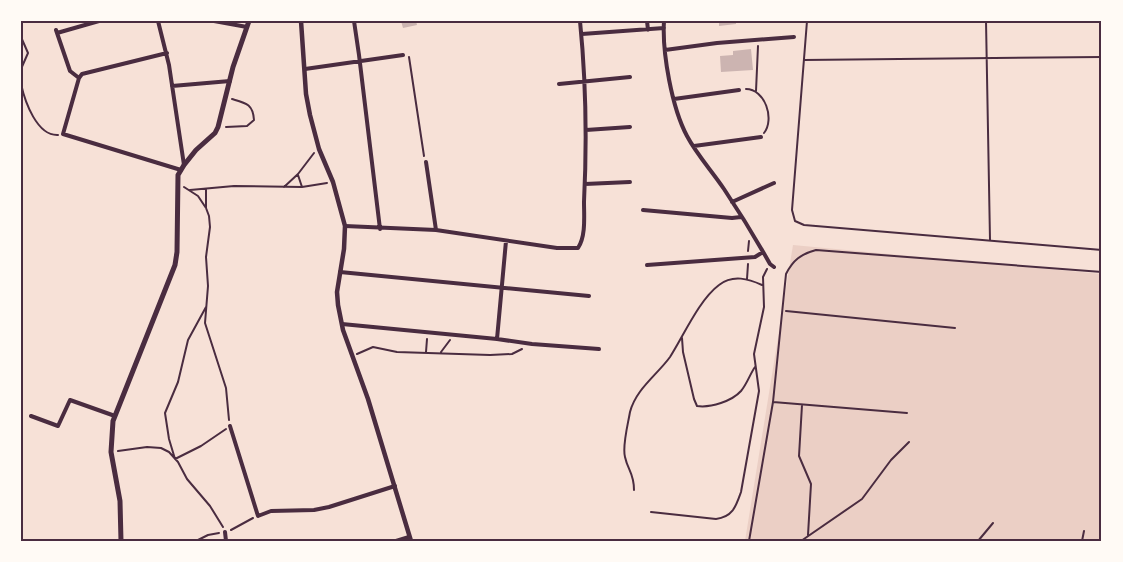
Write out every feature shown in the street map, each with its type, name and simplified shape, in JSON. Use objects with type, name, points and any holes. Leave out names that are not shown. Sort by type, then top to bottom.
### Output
[{"type":"main road","points":[[121,541],[120,501],[110,439],[115,416],[175,265],[178,244],[178,175],[182,167],[215,133],[218,127],[233,67],[248,24]]},
{"type":"street","points":[[79,78],[70,71],[56,32],[99,21]]},
{"type":"street","points":[[158,21],[167,53],[182,167],[62,134],[79,78],[82,74],[167,53]]},
{"type":"street","points":[[214,21],[248,24]]},
{"type":"street","points":[[301,21],[306,94],[310,116],[345,226],[338,305],[342,324],[395,486],[410,539],[396,541]]},
{"type":"street","points":[[354,21],[380,229]]},
{"type":"street","points":[[345,226],[436,230],[557,248],[578,248],[583,228],[586,130],[580,21]]},
{"type":"street","points":[[647,21],[648,30]]},
{"type":"street","points":[[664,21],[668,72],[674,99],[686,135],[732,202],[770,264],[774,267]]},
{"type":"street","points":[[582,34],[664,28]]},
{"type":"street","points":[[665,50],[717,43],[794,37]]},
{"type":"street","points":[[305,69],[403,55]]},
{"type":"street","points":[[559,84],[630,77]]},
{"type":"street","points":[[172,86],[230,81]]},
{"type":"street","points":[[674,99],[739,90]]},
{"type":"street","points":[[586,130],[630,127]]},
{"type":"street","points":[[694,146],[761,137]]},
{"type":"street","points":[[426,162],[436,230]]},
{"type":"street","points":[[585,184],[630,182]]},
{"type":"street","points":[[732,202],[774,183]]},
{"type":"street","points":[[643,210],[732,218],[741,217]]},
{"type":"street","points":[[497,339],[506,241]]},
{"type":"street","points":[[647,265],[755,257],[763,252]]},
{"type":"street","points":[[340,272],[589,296]]},
{"type":"street","points":[[342,324],[532,344],[599,349]]},
{"type":"street","points":[[31,416],[58,426],[70,400],[115,416]]},
{"type":"street","points":[[230,426],[258,516],[271,511],[314,510],[329,507],[395,486]]},
{"type":"street","points":[[225,532],[226,541]]},
{"type":"lane","points":[[807,21],[792,210],[795,221],[804,225],[1102,250]]},
{"type":"lane","points":[[986,21],[990,240]]},
{"type":"lane","points":[[804,60],[1102,57]]},
{"type":"lane","points":[[749,541],[773,402],[786,274],[797,258],[805,253],[816,250],[1102,272]]},
{"type":"lane","points":[[773,402],[907,413]]},
{"type":"lane","points":[[802,404],[800,456],[811,484],[808,535]]},
{"type":"lane","points":[[801,541],[862,500],[891,460],[909,442]]},
{"type":"lane","points":[[1082,541],[1084,531]]},
{"type":"path","points":[[21,36],[28,53],[21,70]]},
{"type":"path","points":[[756,91],[758,40]]},
{"type":"path","points":[[403,55],[408,55],[410,58],[422,150],[426,162]]},
{"type":"path","points":[[21,84],[42,130],[56,136],[62,134]]},
{"type":"path","points":[[739,90],[749,89],[756,91],[762,96],[767,106],[766,131],[761,137]]},
{"type":"path","points":[[218,127],[247,126],[254,120],[254,111],[248,104],[226,98]]},
{"type":"path","points":[[284,186],[298,174],[305,163],[319,149]]},
{"type":"path","points":[[298,174],[302,186]]},
{"type":"path","points":[[178,182],[198,196],[206,208]]},
{"type":"path","points":[[188,190],[206,190],[234,186],[302,186],[332,182]]},
{"type":"path","points":[[175,459],[201,446],[230,426],[226,388],[205,323],[208,286],[206,257],[210,227],[206,208],[206,190]]},
{"type":"path","points":[[651,512],[716,519],[724,518],[731,514],[741,492],[757,410],[759,391],[754,354],[764,307],[763,277],[770,264]]},
{"type":"path","points":[[634,490],[634,477],[625,456],[631,410],[636,398],[661,369],[697,312],[720,284],[741,278],[750,279],[762,285]]},
{"type":"path","points":[[175,459],[169,439],[165,413],[178,382],[188,340],[206,307]]},
{"type":"path","points":[[782,311],[955,328]]},
{"type":"path","points":[[426,352],[428,333]]},
{"type":"path","points":[[441,352],[455,336]]},
{"type":"path","points":[[682,336],[682,352],[697,406],[704,407],[730,399],[741,391],[756,366]]},
{"type":"path","points":[[353,356],[373,347],[397,352],[512,354],[532,344]]},
{"type":"path","points":[[111,452],[147,448],[161,448],[169,452],[210,506],[225,532]]},
{"type":"path","points":[[978,541],[994,523]]},
{"type":"shaded area","points":[[793,245],[1102,274],[1102,541],[745,541]]},
{"type":"building","points":[[401,21],[416,21],[417,25],[403,28]]},
{"type":"building","points":[[719,21],[736,21],[736,24],[719,26]]},
{"type":"building","points":[[751,49],[753,70],[721,72],[720,56],[733,55],[733,51]]}]
